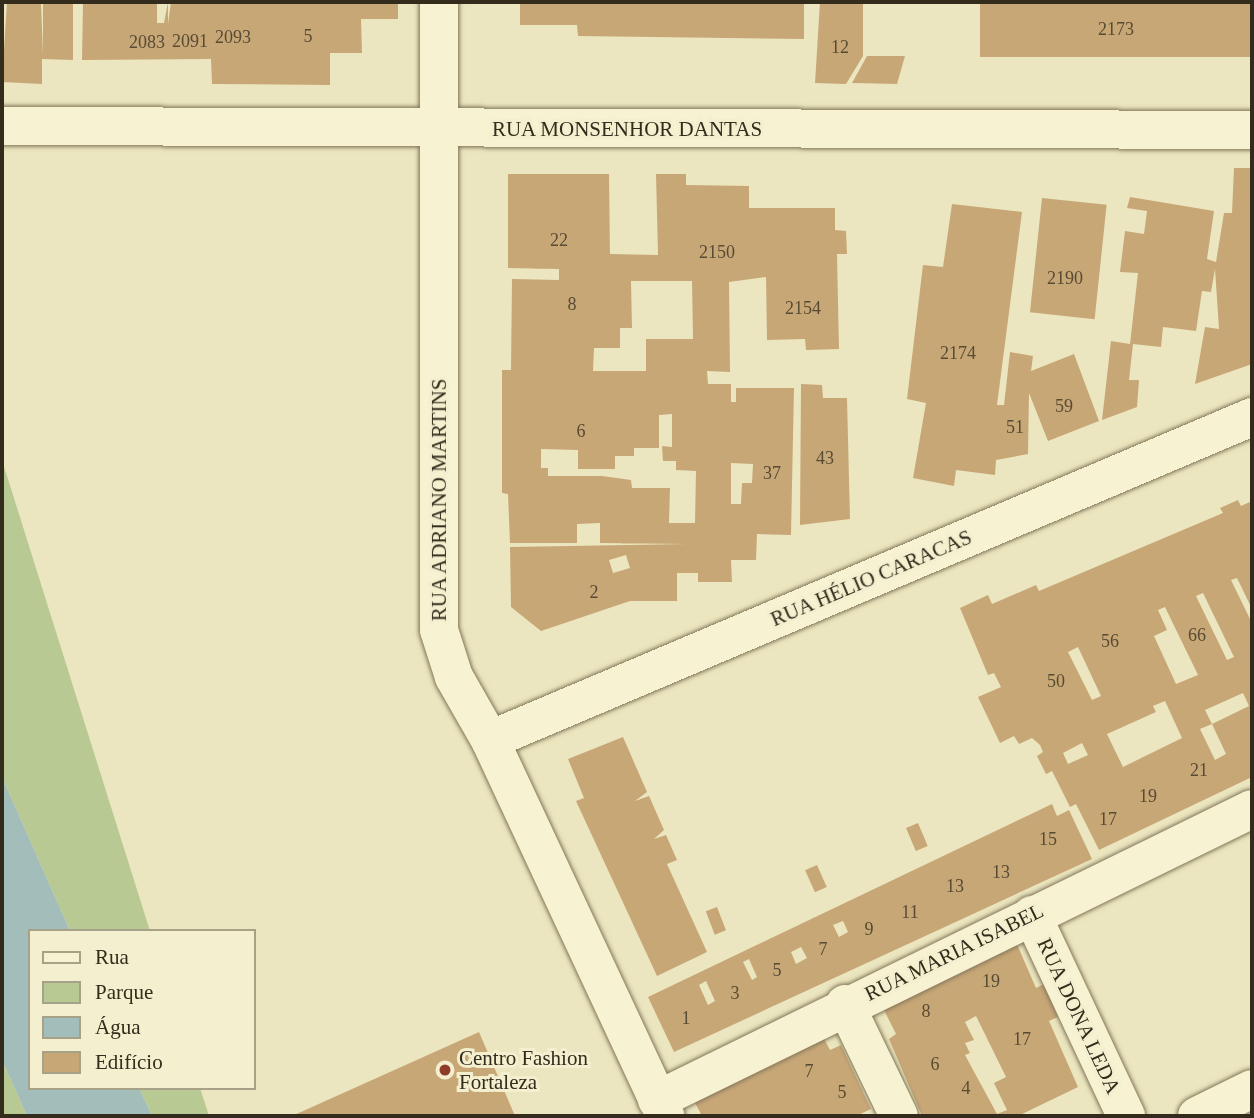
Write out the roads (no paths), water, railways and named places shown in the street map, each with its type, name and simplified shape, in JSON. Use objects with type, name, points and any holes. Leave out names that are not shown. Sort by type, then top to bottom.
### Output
[{"type":"street","name":"RUA ADRIANO MARTINS","points":[[439,2],[439,630],[454,677],[490,740],[661,1108]]},
{"type":"street","name":"RUA MONSENHOR DANTAS","points":[[2,126],[1252,130]]},
{"type":"street","name":"RUA HÉLIO CARACAS","points":[[490,740],[1252,417]]},
{"type":"street","name":"RUA MARIA ISABEL","points":[[661,1108],[845,1004],[1252,809]]},
{"type":"street","name":"RUA DONA LEDA","points":[[1032,915],[1126,1116]]},
{"type":"street","points":[[845,1004],[899,1116]]},
{"type":"street","points":[[1197,1116],[1252,1089]]},
{"type":"water","points":[[2,777],[69,929],[28,929],[28,1090],[140,1090],[152,1116],[27,1116],[2,1060]]},
{"type":"place","name":"Centro Fashion Fortaleza","points":[[445,1070]]}]
